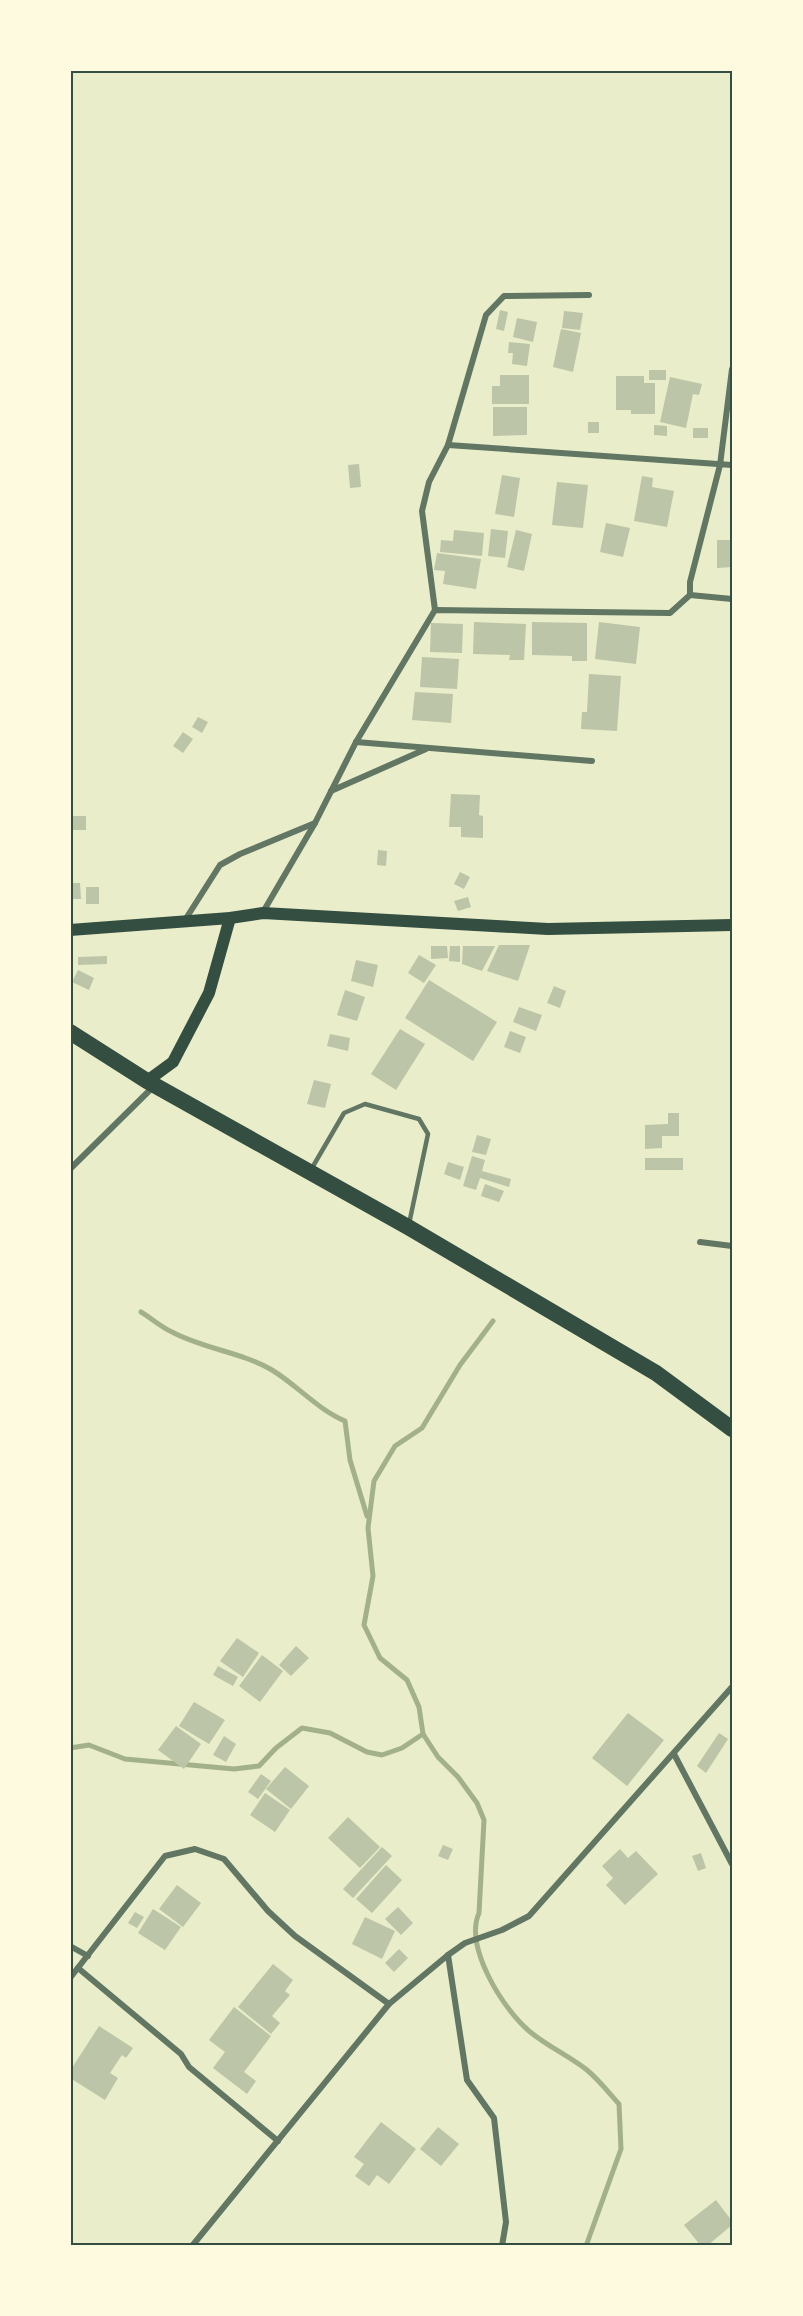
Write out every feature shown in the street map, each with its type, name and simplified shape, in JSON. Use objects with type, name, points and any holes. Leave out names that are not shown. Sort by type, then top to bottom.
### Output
[{"type":"highway","points":[[70,1032],[151,1082],[408,1227],[656,1373],[732,1428]]},
{"type":"main road","points":[[70,930],[230,918],[263,913],[548,928],[732,926]]},
{"type":"main road","points":[[151,1082],[174,1062],[209,993],[230,918]]},
{"type":"street","points":[[263,913],[315,823],[356,742],[435,610],[422,510],[429,482],[448,445],[486,315],[504,296],[589,295]]},
{"type":"street","points":[[690,595],[690,582],[720,465],[732,369]]},
{"type":"street","points":[[448,445],[732,465]]},
{"type":"street","points":[[435,610],[670,613],[690,595],[732,599]]},
{"type":"street","points":[[356,742],[592,761]]},
{"type":"street","points":[[331,792],[429,748]]},
{"type":"street","points":[[185,921],[220,865],[240,854],[315,823]]},
{"type":"street","points":[[70,1169],[151,1082]]},
{"type":"street","points":[[700,1242],[732,1246]]},
{"type":"street","points":[[192,2246],[389,2004],[465,1943],[502,1930],[529,1916],[732,1687]]},
{"type":"street","points":[[674,1754],[732,1864]]},
{"type":"street","points":[[70,1978],[165,1856],[195,1849],[224,1860],[268,1911],[295,1936],[389,2004]]},
{"type":"street","points":[[70,1946],[88,1956]]},
{"type":"street","points":[[448,1955],[467,2080],[494,2118],[506,2222],[502,2246]]},
{"type":"street","points":[[78,1968],[182,2054],[189,2067],[278,2140]]},
{"type":"lane","points":[[310,1172],[344,1113],[365,1104],[419,1119],[428,1134],[408,1227]]},
{"type":"building","points":[[500,310],[508,312],[504,331],[496,329]]},
{"type":"building","points":[[564,311],[583,313],[580,330],[562,328]]},
{"type":"building","points":[[517,318],[537,322],[533,342],[513,337]]},
{"type":"building","points":[[561,329],[581,333],[573,372],[553,367]]},
{"type":"building","points":[[509,342],[530,344],[527,366],[512,364],[513,353],[508,353]]},
{"type":"building","points":[[649,370],[666,370],[666,380],[649,380]]},
{"type":"building","points":[[500,375],[529,375],[529,404],[492,404],[492,386],[500,386]]},
{"type":"building","points":[[616,376],[644,376],[644,383],[655,383],[655,414],[631,414],[631,410],[616,410]]},
{"type":"building","points":[[670,377],[702,384],[699,395],[693,394],[686,428],[660,422]]},
{"type":"building","points":[[493,407],[527,407],[527,435],[493,436]]},
{"type":"building","points":[[588,422],[599,422],[599,433],[588,433]]},
{"type":"building","points":[[654,425],[667,426],[667,436],[654,435]]},
{"type":"building","points":[[693,428],[708,428],[708,438],[693,438]]},
{"type":"building","points":[[359,464],[361,487],[350,488],[348,465]]},
{"type":"building","points":[[502,475],[520,478],[514,517],[495,514]]},
{"type":"building","points":[[642,476],[653,478],[652,487],[674,491],[667,527],[634,521]]},
{"type":"building","points":[[557,482],[588,485],[583,528],[552,525]]},
{"type":"building","points":[[606,523],[630,528],[623,557],[600,552]]},
{"type":"building","points":[[491,529],[508,531],[505,558],[488,556]]},
{"type":"building","points":[[454,530],[484,533],[482,556],[440,552],[441,540],[453,541]]},
{"type":"building","points":[[516,530],[532,534],[524,571],[507,567]]},
{"type":"building","points":[[717,540],[732,540],[732,567],[717,568]]},
{"type":"building","points":[[437,553],[481,559],[476,589],[443,584],[445,571],[434,570]]},
{"type":"building","points":[[474,622],[526,624],[524,660],[509,660],[510,655],[473,654]]},
{"type":"building","points":[[532,622],[587,623],[587,661],[572,661],[572,656],[532,655]]},
{"type":"building","points":[[599,622],[640,627],[636,664],[595,659]]},
{"type":"building","points":[[431,623],[463,624],[462,653],[430,652]]},
{"type":"building","points":[[422,657],[459,659],[457,689],[420,687]]},
{"type":"building","points":[[589,674],[621,676],[617,731],[581,729],[582,712],[587,712]]},
{"type":"building","points":[[415,692],[453,694],[451,723],[412,720]]},
{"type":"building","points":[[198,717],[208,722],[202,733],[192,727]]},
{"type":"building","points":[[183,732],[193,739],[183,753],[173,746]]},
{"type":"building","points":[[451,794],[480,795],[479,815],[483,816],[483,838],[461,837],[461,827],[449,827]]},
{"type":"building","points":[[72,816],[86,816],[86,830],[72,830]]},
{"type":"building","points":[[378,850],[387,851],[386,866],[377,865]]},
{"type":"building","points":[[460,872],[470,877],[464,889],[454,884]]},
{"type":"building","points":[[70,883],[80,883],[81,899],[70,899]]},
{"type":"building","points":[[86,887],[99,887],[99,904],[86,904]]},
{"type":"building","points":[[468,897],[471,907],[458,911],[454,901]]},
{"type":"building","points":[[499,945],[530,945],[518,981],[487,971]]},
{"type":"building","points":[[431,946],[447,946],[448,958],[431,959]]},
{"type":"building","points":[[450,946],[460,946],[460,962],[449,961]]},
{"type":"building","points":[[463,946],[495,946],[482,971],[462,964]]},
{"type":"building","points":[[419,955],[436,965],[424,983],[408,973]]},
{"type":"building","points":[[107,956],[107,964],[78,965],[78,957]]},
{"type":"building","points":[[356,960],[378,965],[373,987],[351,981]]},
{"type":"building","points":[[78,970],[94,978],[89,990],[72,982]]},
{"type":"building","points":[[429,980],[497,1022],[473,1061],[405,1018]]},
{"type":"building","points":[[554,986],[566,991],[560,1008],[547,1003]]},
{"type":"building","points":[[345,990],[365,997],[357,1021],[337,1015]]},
{"type":"building","points":[[519,1007],[542,1015],[536,1031],[513,1022]]},
{"type":"building","points":[[400,1029],[425,1044],[396,1090],[371,1074]]},
{"type":"building","points":[[510,1031],[526,1037],[520,1053],[504,1047]]},
{"type":"building","points":[[330,1034],[350,1038],[348,1051],[327,1046]]},
{"type":"building","points":[[314,1080],[331,1084],[325,1108],[307,1104]]},
{"type":"building","points":[[668,1113],[679,1113],[679,1136],[662,1136],[662,1148],[645,1149],[645,1125],[668,1124]]},
{"type":"building","points":[[477,1135],[491,1139],[486,1155],[472,1152]]},
{"type":"building","points":[[472,1156],[485,1160],[482,1171],[511,1179],[509,1187],[480,1178],[476,1190],[463,1186]]},
{"type":"building","points":[[645,1158],[683,1158],[683,1170],[645,1170]]},
{"type":"building","points":[[448,1162],[464,1167],[460,1180],[444,1174]]},
{"type":"building","points":[[485,1184],[504,1191],[499,1202],[481,1196]]},
{"type":"building","points":[[237,1638],[259,1653],[243,1677],[220,1661]]},
{"type":"building","points":[[296,1646],[309,1658],[291,1676],[279,1665]]},
{"type":"building","points":[[262,1655],[283,1671],[260,1702],[239,1686]]},
{"type":"building","points":[[218,1666],[238,1677],[233,1686],[213,1675]]},
{"type":"building","points":[[194,1702],[225,1720],[209,1744],[179,1726]]},
{"type":"building","points":[[628,1713],[664,1740],[627,1786],[592,1758]]},
{"type":"building","points":[[176,1726],[201,1744],[184,1769],[158,1750]]},
{"type":"building","points":[[719,1733],[728,1739],[706,1773],[697,1766]]},
{"type":"building","points":[[224,1736],[236,1744],[226,1762],[213,1755]]},
{"type":"building","points":[[285,1767],[309,1786],[291,1809],[266,1789]]},
{"type":"building","points":[[261,1774],[271,1781],[258,1799],[248,1792]]},
{"type":"building","points":[[265,1793],[290,1810],[275,1832],[250,1815]]},
{"type":"building","points":[[348,1817],[380,1847],[360,1868],[328,1838]]},
{"type":"building","points":[[443,1845],[453,1849],[448,1860],[438,1856]]},
{"type":"building","points":[[382,1847],[392,1856],[353,1898],[343,1889]]},
{"type":"building","points":[[620,1849],[628,1858],[636,1851],[658,1874],[625,1905],[606,1885],[613,1878],[602,1866]]},
{"type":"building","points":[[701,1853],[706,1868],[698,1871],[692,1856]]},
{"type":"building","points":[[386,1865],[402,1880],[372,1913],[356,1899]]},
{"type":"building","points":[[177,1885],[201,1903],[183,1927],[159,1909]]},
{"type":"building","points":[[398,1907],[413,1923],[401,1935],[385,1919]]},
{"type":"building","points":[[153,1909],[181,1927],[165,1950],[138,1933]]},
{"type":"building","points":[[135,1912],[144,1917],[137,1928],[128,1923]]},
{"type":"building","points":[[365,1917],[395,1931],[382,1959],[352,1944]]},
{"type":"building","points":[[399,1949],[408,1958],[394,1972],[385,1963]]},
{"type":"building","points":[[273,1964],[293,1980],[285,1991],[290,1995],[272,2016],[280,2023],[271,2034],[238,2007]]},
{"type":"building","points":[[234,2007],[271,2036],[244,2072],[256,2081],[247,2094],[213,2068],[225,2052],[209,2040]]},
{"type":"building","points":[[99,2026],[133,2048],[126,2058],[122,2055],[110,2073],[118,2078],[105,2100],[70,2078],[70,2071]]},
{"type":"building","points":[[381,2122],[416,2149],[389,2184],[377,2175],[369,2186],[355,2176],[364,2164],[354,2157]]},
{"type":"building","points":[[438,2127],[459,2144],[441,2166],[420,2149]]},
{"type":"building","points":[[716,2200],[732,2221],[732,2225],[707,2246],[701,2246],[684,2225]]},
{"type":"waterway","points":[[141,1312],[184,1338],[248,1359],[272,1370],[325,1410],[345,1421],[350,1460],[367,1516]]},
{"type":"waterway","points":[[493,1321],[460,1365],[422,1428],[395,1446],[374,1481],[368,1528],[373,1576],[364,1625],[380,1658],[407,1680],[419,1707],[423,1734],[438,1757],[458,1777],[477,1803],[484,1820],[479,1913],[476,1927],[477,1943],[481,1959],[498,1993],[529,2031],[587,2070],[619,2104],[621,2149],[586,2246]]},
{"type":"waterway","points":[[70,1748],[89,1745],[125,1759],[234,1769],[259,1766],[276,1748],[302,1728],[330,1733],[367,1752],[382,1755],[402,1748],[423,1734]]}]
